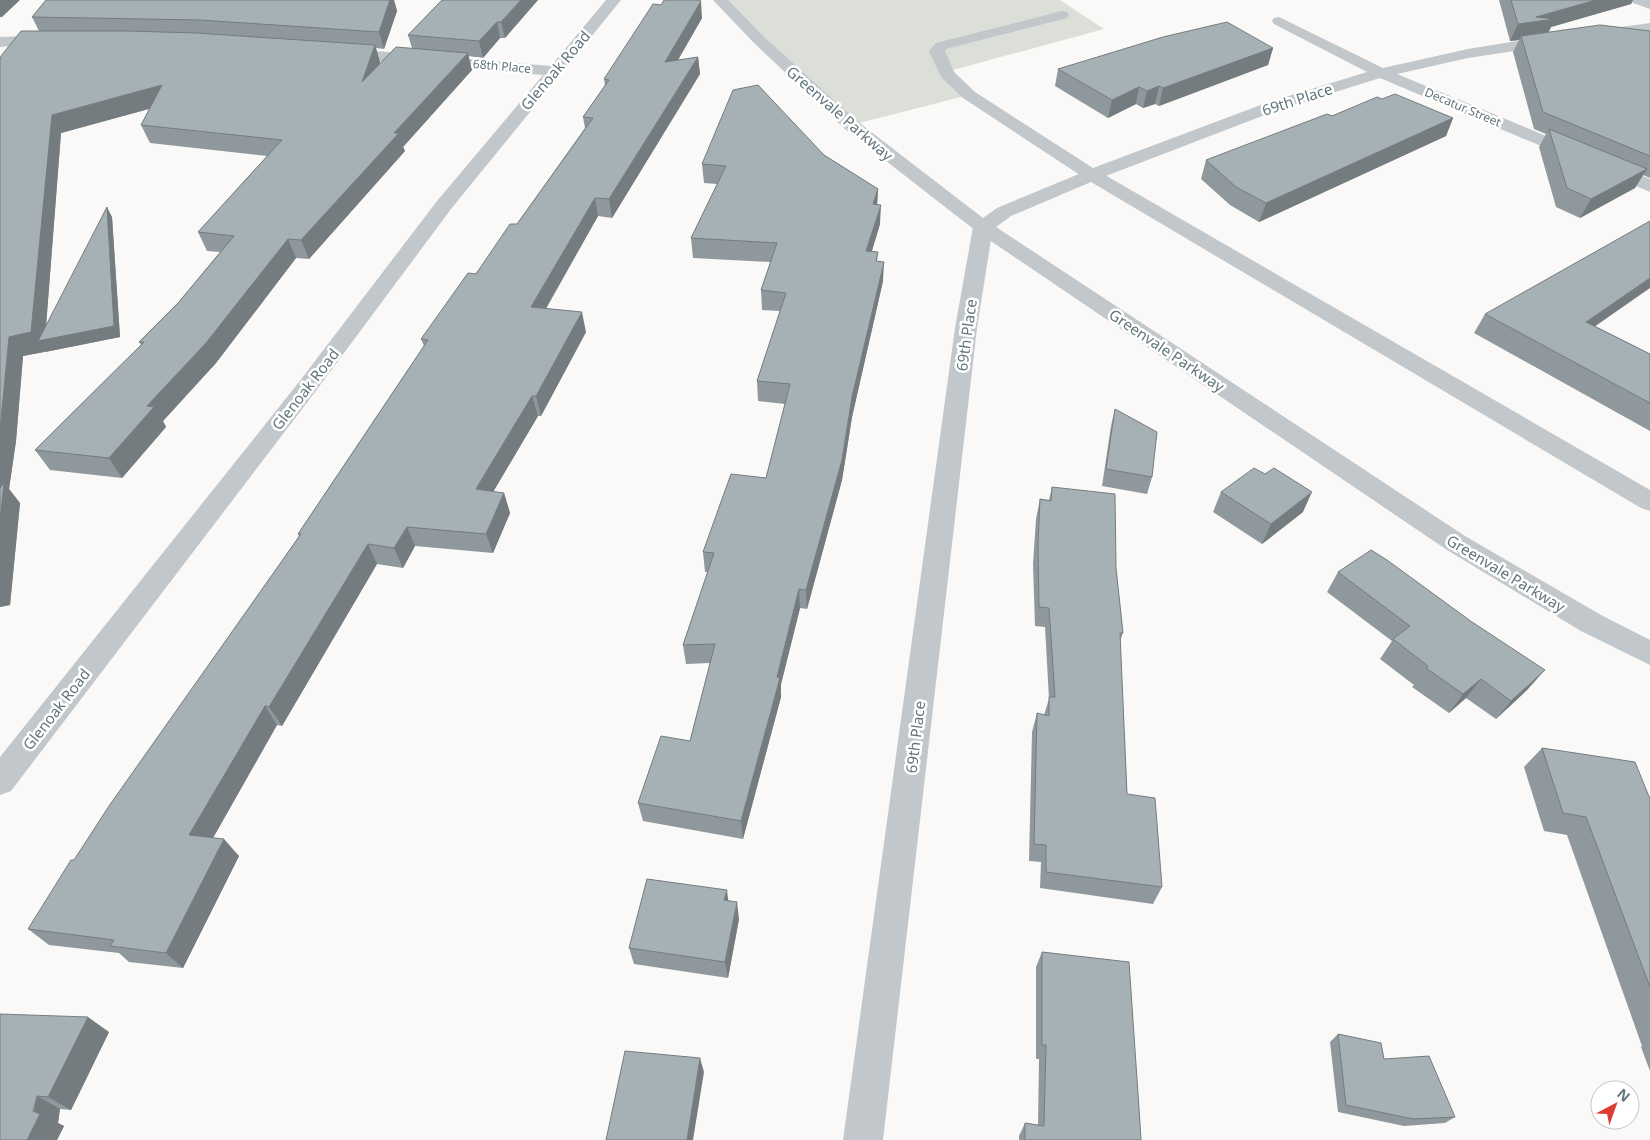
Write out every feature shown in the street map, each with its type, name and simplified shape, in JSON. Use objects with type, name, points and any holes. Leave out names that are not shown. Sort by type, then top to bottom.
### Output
[{"type":"street","name":"Glenoak Road","points":[[0,781],[307,387],[444,205],[614,0]]},
{"type":"street","name":"Greenvale Parkway","points":[[720,0],[759,40],[851,126],[983,227],[1456,543],[1583,619],[1650,653]]},
{"type":"street","points":[[1638,0],[1650,5]]},
{"type":"street","points":[[1062,15],[941,46],[937,51],[947,74],[969,95],[1008,122],[1092,175],[1650,502]]},
{"type":"street","name":"Decatur Street","points":[[1279,21],[1381,73],[1650,186]]},
{"type":"street","name":"69th Place","points":[[863,1140],[966,328],[983,227],[1004,212],[1092,175],[1263,110],[1381,73],[1472,53],[1650,27]]},
{"type":"street","points":[[0,42],[66,40]]},
{"type":"street","name":"68th Place","points":[[330,53],[554,71]]},
{"type":"shaded area","points":[[720,0],[1060,0],[1104,29],[953,70],[969,95],[851,125]]},
{"type":"building","points":[[46,0],[390,0],[379,32],[200,20],[32,17]]},
{"type":"building","points":[[442,0],[521,0],[501,22],[497,22],[479,41],[408,35]]},
{"type":"building","points":[[664,0],[701,1],[665,62],[698,57],[609,199],[595,198],[531,307],[582,312],[536,396],[532,396],[476,489],[504,493],[486,534],[407,527],[394,548],[368,544],[269,707],[265,706],[189,835],[224,839],[166,953],[110,946],[114,940],[28,929],[71,860],[74,860],[109,806],[301,534],[298,534],[428,340],[421,339],[468,273],[476,274],[510,224],[517,224],[593,118],[583,117],[609,80],[604,79],[653,4],[661,5]]},
{"type":"building","points":[[1511,0],[1596,0],[1536,17],[1555,19],[1518,24]]},
{"type":"building","points":[[1227,22],[1273,48],[1163,88],[1159,86],[1147,91],[1139,87],[1112,100],[1058,69],[1163,37]]},
{"type":"building","points":[[1600,25],[1650,31],[1650,156],[1543,112],[1521,36]]},
{"type":"building","points":[[21,31],[196,33],[375,45],[362,82],[396,47],[468,53],[394,133],[399,133],[301,240],[288,239],[206,343],[147,406],[154,407],[109,458],[35,450],[144,342],[139,342],[178,303],[234,236],[198,232],[282,140],[141,125],[162,85],[52,115],[31,332],[9,337],[0,430],[0,61],[1,56]]},
{"type":"building","points":[[758,85],[824,155],[878,189],[873,204],[881,205],[866,251],[878,252],[876,261],[884,262],[852,397],[842,460],[806,590],[799,589],[777,677],[780,678],[741,821],[638,803],[661,736],[690,741],[715,644],[683,645],[714,553],[703,552],[731,474],[766,478],[790,384],[757,381],[786,293],[761,290],[777,243],[691,238],[726,166],[702,164],[733,90]]},
{"type":"building","points":[[1395,94],[1453,118],[1266,203],[1236,187],[1206,160],[1327,114],[1332,116],[1377,97],[1382,99]]},
{"type":"building","points":[[1549,129],[1647,169],[1591,199],[1567,188]]},
{"type":"building","points":[[107,207],[114,326],[38,341]]},
{"type":"building","points":[[1650,221],[1650,278],[1586,322],[1650,354],[1650,403],[1485,314]]},
{"type":"building","points":[[1115,409],[1157,432],[1152,477],[1106,469]]},
{"type":"building","points":[[1254,468],[1265,474],[1274,468],[1312,492],[1271,524],[1221,492]]},
{"type":"building","points":[[4,483],[0,521],[0,488]]},
{"type":"building","points":[[1052,487],[1115,494],[1116,568],[1123,633],[1120,633],[1127,794],[1155,798],[1162,887],[1046,872],[1046,845],[1034,844],[1037,713],[1049,716],[1049,697],[1055,697],[1049,608],[1039,607],[1038,544],[1040,499],[1051,501]]},
{"type":"building","points":[[1371,550],[1472,622],[1545,670],[1511,701],[1481,679],[1463,694],[1426,668],[1428,666],[1393,639],[1410,626],[1338,572]]},
{"type":"building","points":[[1542,748],[1635,762],[1650,799],[1650,987],[1586,817],[1563,813]]},
{"type":"building","points":[[647,879],[727,890],[724,900],[737,902],[725,962],[629,948]]},
{"type":"building","points":[[1042,952],[1129,962],[1141,1140],[1025,1140],[1025,1123],[1044,1126],[1046,1045],[1042,1045]]},
{"type":"building","points":[[0,1014],[88,1017],[48,1097],[37,1096],[33,1111],[40,1114],[27,1140],[0,1140]]},
{"type":"building","points":[[1338,1034],[1381,1043],[1384,1059],[1429,1056],[1455,1117],[1413,1119],[1346,1105]]},
{"type":"building","points":[[625,1051],[700,1058],[687,1140],[606,1140]]}]
